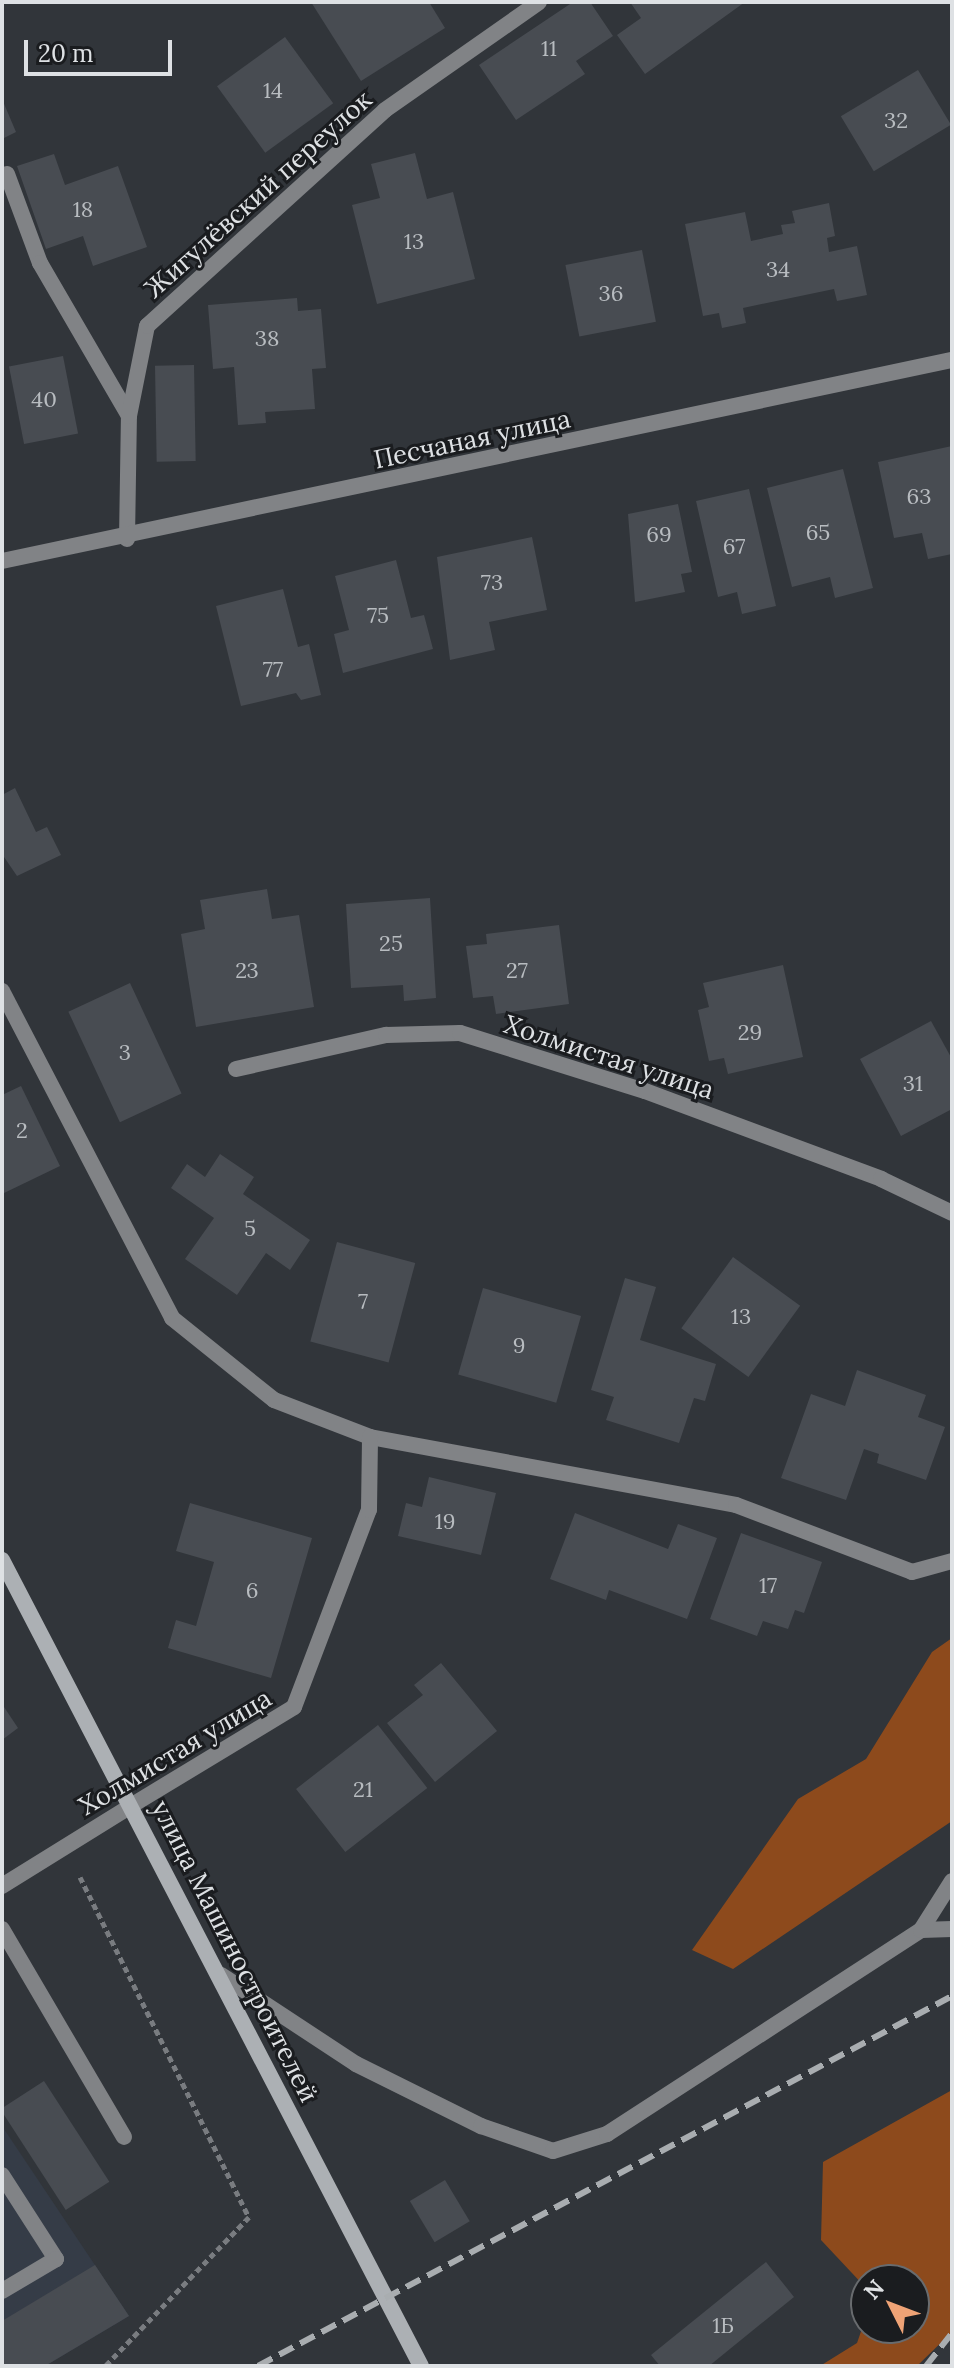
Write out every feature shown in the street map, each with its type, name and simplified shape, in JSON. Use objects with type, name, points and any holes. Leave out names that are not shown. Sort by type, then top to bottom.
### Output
[{"type":"street","name":"Жигулёвский переулок","points":[[127,539],[129,416],[147,326],[385,110],[539,2]]},
{"type":"street","points":[[7,174],[40,263],[129,416]]},
{"type":"street","name":"Песчаная улица","points":[[2,561],[127,539],[952,360]]},
{"type":"street","points":[[2,991],[172,1318],[274,1400],[370,1437],[736,1505],[912,1572],[952,1561]]},
{"type":"street","name":"Холмистая улица","points":[[236,1069],[386,1035],[460,1033],[659,1096],[952,1213]]},
{"type":"street","name":"Холмистая улица","points":[[2,1886],[294,1707],[369,1510],[370,1437]]},
{"type":"street","name":"улица Машиностроителей","points":[[2,1560],[134,1804],[421,2366]]},
{"type":"street","points":[[221,1975],[356,2064],[481,2126],[553,2151],[607,2134],[921,1930],[952,1881]]},
{"type":"street","points":[[2,1929],[124,2137]]},
{"type":"street","points":[[921,1930],[952,1929]]},
{"type":"street","points":[[2,2175],[56,2259],[2,2291]]},
{"type":"path","points":[[65,1847],[249,2217],[105,2366]]},
{"type":"shaded area","points":[[952,1638],[952,1821],[733,1969],[692,1950],[798,1799],[866,1759],[932,1652]]},
{"type":"shaded area","points":[[952,2090],[952,2332],[917,2366],[820,2366],[855,2344],[930,2344],[930,2264],[850,2264],[850,2271],[821,2240],[823,2162]]},
{"type":"shaded area","points":[[2,2126],[129,2316],[45,2366],[2,2366]]},
{"type":"building","points":[[311,2],[429,2],[445,28],[361,81]]},
{"type":"building","points":[[573,2],[590,2],[613,36],[576,61],[585,74],[516,120],[479,65]]},
{"type":"building","points":[[630,2],[745,2],[645,74],[617,35],[641,18]]},
{"type":"building","points":[[285,37],[333,103],[265,153],[217,86]]},
{"type":"building","points":[[918,70],[951,125],[874,171],[841,116]]},
{"type":"building","points":[[2,99],[16,132],[2,139]]},
{"type":"building","points":[[415,153],[427,199],[453,192],[475,279],[377,304],[352,205],[380,198],[371,164]]},
{"type":"building","points":[[54,154],[65,185],[118,166],[147,247],[93,266],[83,236],[46,249],[17,166]]},
{"type":"building","points":[[829,203],[835,236],[827,238],[829,252],[857,246],[867,295],[837,301],[834,289],[743,308],[746,323],[722,328],[719,313],[703,316],[685,224],[745,212],[751,241],[783,234],[781,225],[795,223],[792,211]]},
{"type":"building","points":[[642,250],[656,322],[579,337],[565,265]]},
{"type":"building","points":[[297,298],[298,311],[321,309],[326,368],[312,369],[315,409],[265,412],[266,423],[238,425],[234,367],[213,369],[208,305]]},
{"type":"building","points":[[63,356],[78,434],[24,444],[9,366]]},
{"type":"building","points":[[194,365],[196,461],[157,462],[155,366]]},
{"type":"building","points":[[952,446],[952,554],[928,559],[922,533],[894,538],[878,462]]},
{"type":"building","points":[[843,469],[873,588],[835,598],[830,577],[792,587],[767,488]]},
{"type":"building","points":[[749,489],[776,606],[742,614],[737,592],[718,597],[696,501]]},
{"type":"building","points":[[678,504],[692,572],[681,574],[685,592],[635,602],[628,514]]},
{"type":"building","points":[[532,537],[547,610],[489,622],[495,650],[450,660],[437,557]]},
{"type":"building","points":[[396,560],[411,618],[424,615],[433,649],[343,673],[334,634],[349,630],[335,576]]},
{"type":"building","points":[[283,589],[298,647],[309,644],[321,695],[301,700],[296,693],[241,706],[216,606]]},
{"type":"building","points":[[15,788],[36,832],[47,827],[61,855],[17,876],[2,854],[2,795]]},
{"type":"building","points":[[267,889],[272,919],[299,915],[314,1007],[196,1027],[181,934],[205,929],[200,900]]},
{"type":"building","points":[[430,898],[436,998],[404,1001],[403,985],[351,988],[346,904]]},
{"type":"building","points":[[559,925],[569,1004],[496,1014],[493,996],[473,998],[466,946],[487,944],[486,934]]},
{"type":"building","points":[[783,965],[803,1057],[728,1074],[724,1058],[709,1061],[698,1010],[709,1007],[703,983]]},
{"type":"building","points":[[130,983],[182,1094],[120,1122],[68,1012]]},
{"type":"building","points":[[931,1021],[952,1059],[952,1109],[901,1136],[860,1059]]},
{"type":"building","points":[[21,1086],[60,1166],[2,1194],[2,1095]]},
{"type":"building","points":[[220,1154],[254,1177],[243,1194],[310,1240],[290,1270],[266,1253],[237,1295],[185,1259],[214,1218],[171,1188],[187,1164],[205,1177]]},
{"type":"building","points":[[337,1242],[415,1263],[389,1362],[310,1341]]},
{"type":"building","points":[[733,1257],[800,1306],[748,1377],[681,1328]]},
{"type":"building","points":[[625,1278],[656,1287],[640,1340],[716,1364],[705,1401],[694,1398],[679,1443],[606,1420],[614,1397],[591,1390]]},
{"type":"building","points":[[483,1288],[581,1316],[556,1403],[458,1375]]},
{"type":"building","points":[[857,1370],[926,1395],[918,1417],[945,1427],[926,1480],[877,1463],[879,1454],[864,1449],[846,1500],[781,1478],[811,1394],[845,1406]]},
{"type":"building","points":[[429,1477],[496,1493],[481,1555],[398,1536],[406,1503],[422,1507]]},
{"type":"building","points":[[190,1503],[312,1538],[271,1678],[168,1648],[176,1620],[196,1626],[214,1562],[176,1551]]},
{"type":"building","points":[[575,1513],[668,1549],[678,1524],[717,1538],[687,1619],[609,1590],[606,1600],[550,1579]]},
{"type":"building","points":[[741,1533],[822,1562],[804,1613],[795,1610],[788,1629],[763,1621],[757,1636],[710,1619]]},
{"type":"building","points":[[441,1663],[497,1731],[435,1782],[387,1723],[423,1695],[414,1685]]},
{"type":"building","points":[[2,1704],[18,1728],[2,1740]]},
{"type":"building","points":[[378,1725],[427,1788],[345,1852],[296,1789]]},
{"type":"building","points":[[44,2081],[109,2182],[66,2210],[2,2112],[2,2108]]},
{"type":"building","points":[[445,2180],[470,2221],[435,2242],[410,2201]]},
{"type":"building","points":[[766,2262],[794,2297],[709,2366],[660,2366],[651,2355]]},
{"type":"building","points":[[95,2265],[129,2316],[45,2366],[2,2366],[2,2321]]},
{"type":"railway","points":[[258,2366],[952,1996]]},
{"type":"railway","points":[[926,2366],[952,2333]]}]
